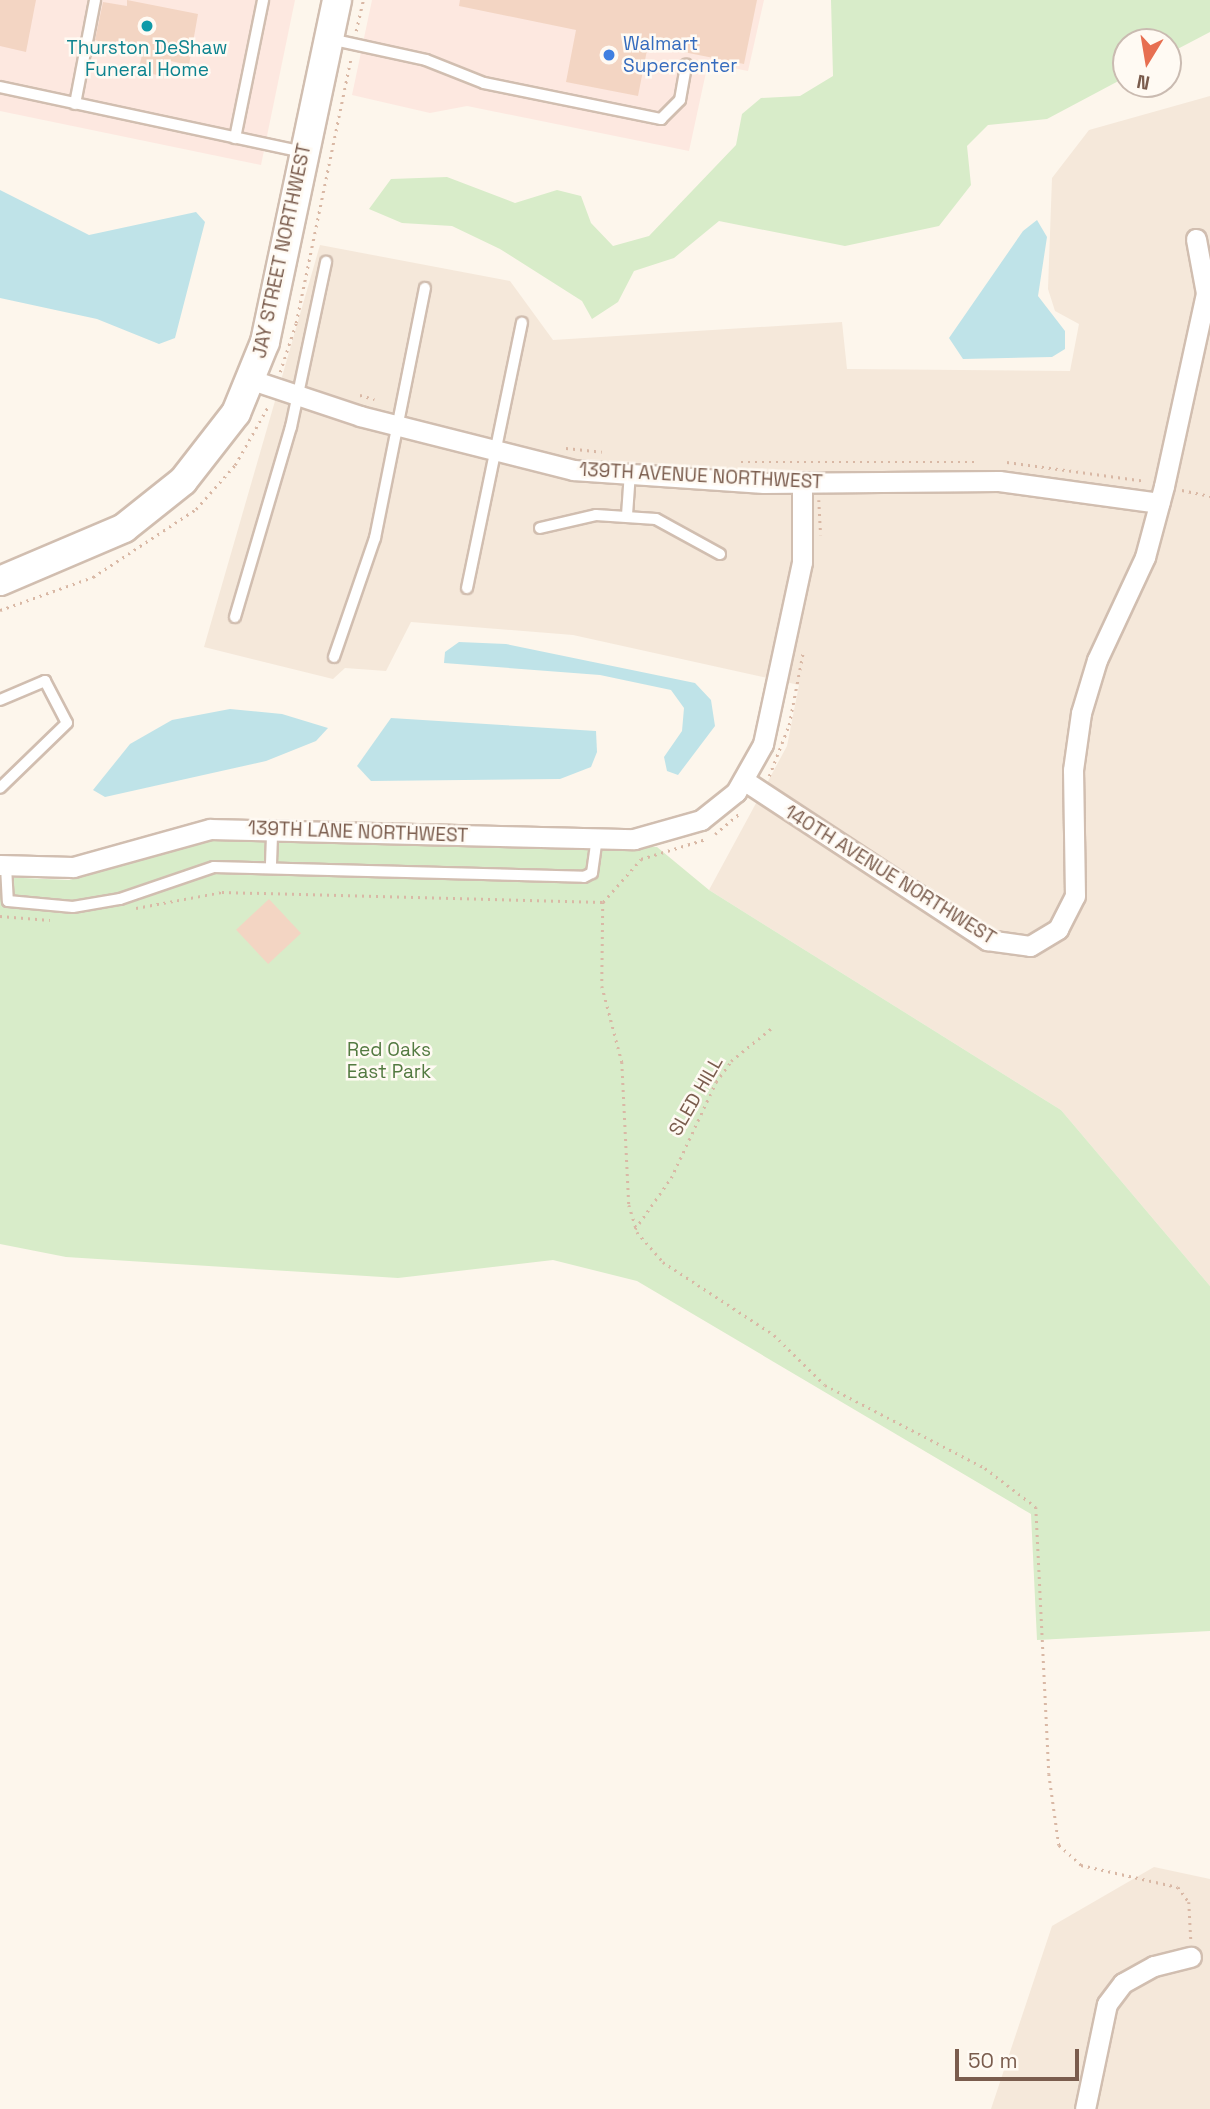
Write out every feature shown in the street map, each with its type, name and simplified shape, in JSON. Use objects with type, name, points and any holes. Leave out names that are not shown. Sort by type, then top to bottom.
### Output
[{"type":"street","name":"JAY STREET NORTHWEST","points":[[0,581],[93,545],[157,505],[210,451],[252,380],[337,0]]},
{"type":"street","points":[[1160,503],[1206,293],[1196,239]]},
{"type":"street","name":"139TH AVENUE NORTHWEST","points":[[252,380],[298,397],[398,416],[497,453],[630,476],[802,483],[999,481],[1160,503]]},
{"type":"street","points":[[745,781],[766,734],[799,581],[802,483]]},
{"type":"street","name":"140TH AVENUE NORTHWEST","points":[[745,781],[987,940],[1030,946],[1042,941],[1065,921],[1075,896],[1073,769],[1088,685],[1145,557],[1160,503]]},
{"type":"street","name":"139TH LANE NORTHWEST","points":[[3,866],[73,867],[188,831],[272,829],[597,839],[657,836],[716,810],[745,781]]},
{"type":"street","points":[[1085,2109],[1107,2004],[1123,1983],[1154,1966],[1191,1957]]},
{"type":"lane","points":[[75,104],[95,0]]},
{"type":"lane","points":[[235,138],[263,0]]},
{"type":"lane","points":[[329,38],[426,60],[484,83],[662,118],[680,100],[685,65]]},
{"type":"lane","points":[[0,87],[304,152]]},
{"type":"lane","points":[[235,617],[298,397],[326,262]]},
{"type":"lane","points":[[334,657],[375,538],[425,288]]},
{"type":"lane","points":[[467,588],[522,323]]},
{"type":"lane","points":[[627,515],[630,476]]},
{"type":"lane","points":[[540,528],[627,515],[672,524],[720,554]]},
{"type":"lane","points":[[0,700],[45,681],[67,723],[65,732],[0,788]]},
{"type":"lane","points":[[271,864],[272,829]]},
{"type":"lane","points":[[3,866],[8,901],[73,907],[120,899],[186,873],[271,864],[584,877],[592,873],[597,839]]},
{"type":"path","points":[[359,19],[363,0]]},
{"type":"path","points":[[302,377],[281,369],[349,68]]},
{"type":"path","points":[[348,392],[398,416]]},
{"type":"path","points":[[556,447],[610,453]]},
{"type":"path","points":[[733,462],[984,462]]},
{"type":"path","points":[[997,462],[1148,482]]},
{"type":"path","points":[[1180,490],[1210,496]]},
{"type":"path","points":[[603,902],[602,986],[622,1062],[635,1229],[663,1262],[761,1324],[825,1385],[985,1468],[1036,1507],[1049,1774],[1059,1845],[1081,1866],[1185,1893],[1191,1957]]},
{"type":"path","name":"SLED HILL","points":[[635,1229],[671,1178],[716,1083],[731,1061],[774,1026]]},
{"type":"shaded area","points":[[0,0],[295,0],[261,165],[0,111]]},
{"type":"shaded area","points":[[372,0],[764,0],[748,71],[708,63],[689,151],[467,106],[430,113],[352,95]]},
{"type":"shaded area","points":[[1210,96],[1210,1286],[1061,1110],[709,890],[787,746],[799,685],[573,635],[411,622],[386,671],[345,668],[333,679],[204,647],[320,245],[510,281],[553,340],[842,322],[847,369],[1070,371],[1079,324],[1055,311],[1048,289],[1052,178],[1089,130]]},
{"type":"shaded area","points":[[1154,1867],[1210,1879],[1210,2109],[991,2109],[1052,1926]]},
{"type":"green space","points":[[831,0],[1210,0],[1210,32],[1182,47],[1182,28],[1112,28],[1112,84],[1047,119],[988,125],[967,146],[971,185],[939,226],[845,246],[719,221],[674,258],[634,271],[618,302],[592,319],[582,301],[500,249],[452,226],[402,223],[369,209],[391,179],[447,177],[515,203],[557,190],[581,196],[591,223],[613,246],[649,236],[736,145],[742,114],[761,98],[800,96],[833,76]]},
{"type":"green space","name":"Red Oaks East Park","points":[[222,838],[657,847],[709,890],[1061,1110],[1210,1286],[1210,1631],[1037,1640],[1031,1514],[637,1281],[553,1260],[398,1278],[66,1257],[0,1244],[0,877],[69,880]]},
{"type":"water","points":[[0,190],[89,235],[196,212],[205,222],[175,338],[159,344],[97,319],[0,298]]},
{"type":"water","points":[[1037,220],[1047,237],[1038,296],[1065,331],[1065,349],[1052,357],[963,359],[949,338],[1023,231]]},
{"type":"water","points":[[459,642],[506,644],[695,683],[711,700],[715,726],[678,775],[667,771],[664,757],[682,731],[684,708],[671,690],[600,675],[444,663],[445,652]]},
{"type":"water","points":[[230,709],[282,714],[328,728],[316,741],[266,761],[105,797],[93,790],[130,744],[172,720]]},
{"type":"water","points":[[391,718],[596,731],[597,752],[591,767],[560,779],[371,781],[357,766]]},
{"type":"building","points":[[0,0],[36,0],[26,52],[0,46]]},
{"type":"building","name":"Thurston DeShaw Funeral Home","points":[[127,0],[198,14],[189,65],[161,59],[158,75],[138,72],[142,55],[95,40],[103,2],[127,6]]},
{"type":"building","name":"Walmart Supercenter","points":[[460,0],[757,0],[744,64],[648,45],[638,96],[566,82],[576,30],[459,6]]},
{"type":"building","points":[[269,899],[301,933],[268,964],[236,930]]},
{"type":"place","name":"Thurston DeShaw Funeral Home","points":[[147,26]]},
{"type":"place","name":"Walmart Supercenter","points":[[609,55]]}]
